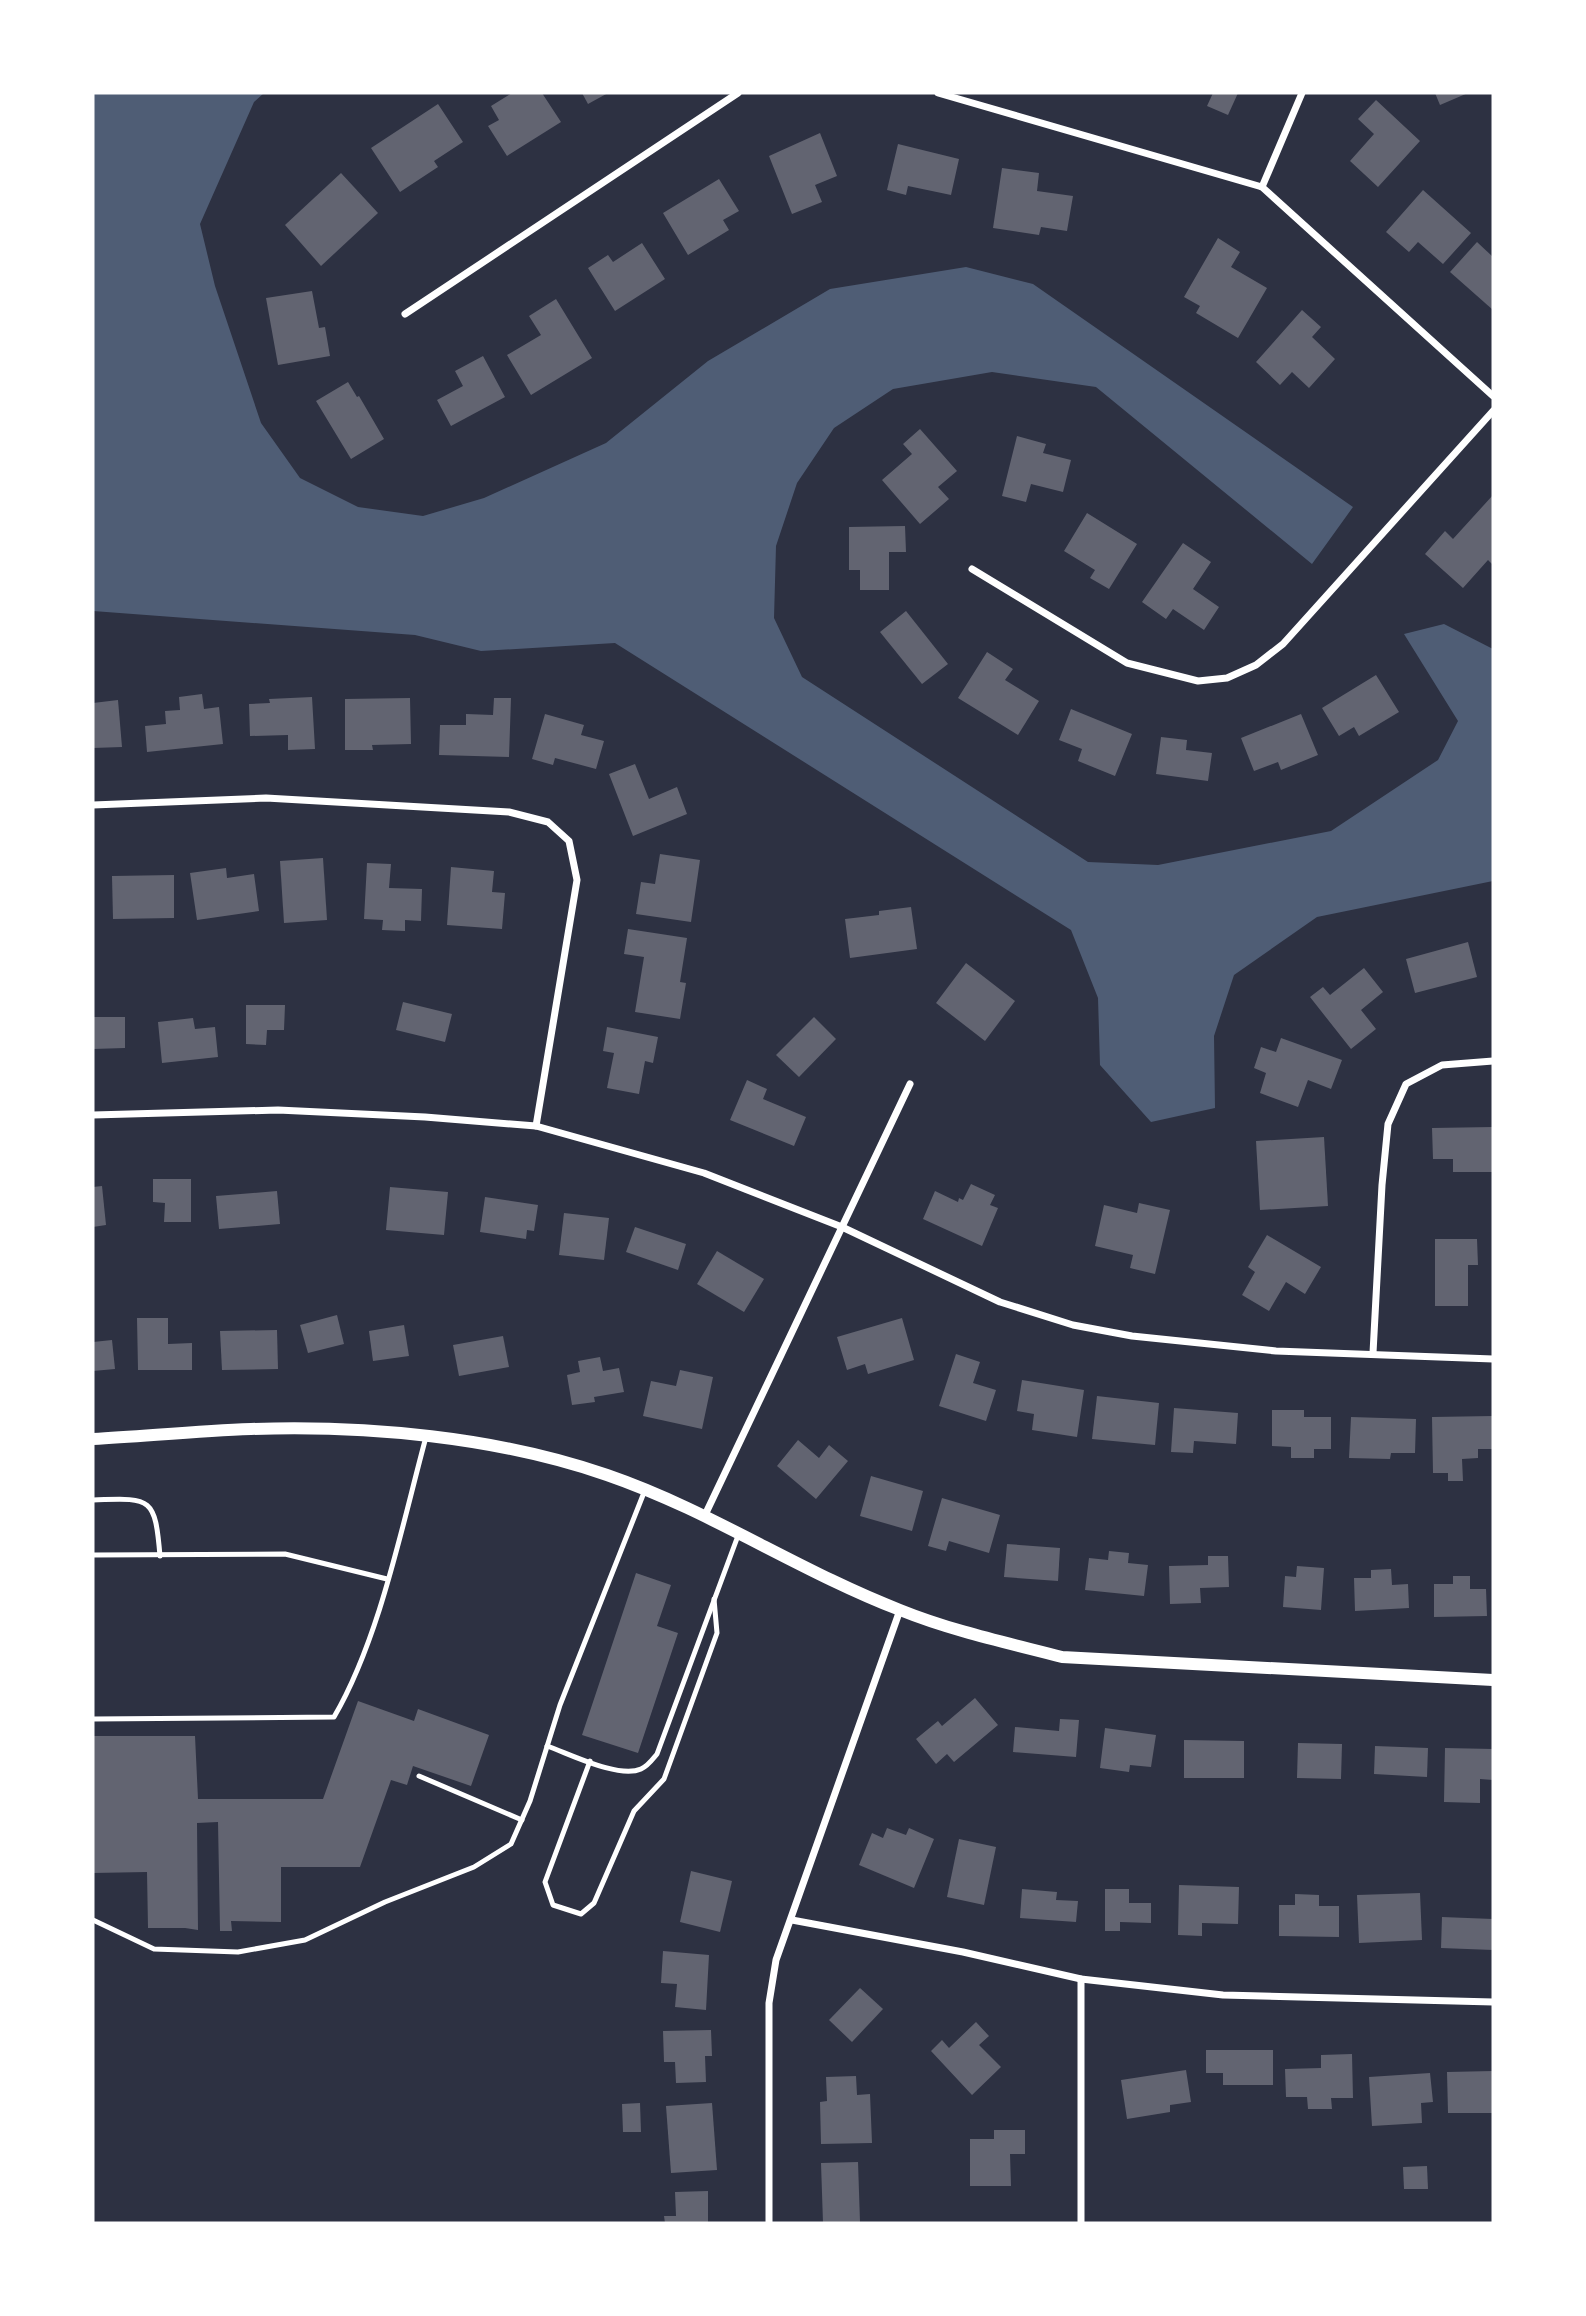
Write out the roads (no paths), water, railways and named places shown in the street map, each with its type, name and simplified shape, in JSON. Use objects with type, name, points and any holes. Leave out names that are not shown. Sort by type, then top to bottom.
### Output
[{"type":"street","points":[[405,314],[738,93]]},
{"type":"street","points":[[938,93],[1262,187],[1493,396]]},
{"type":"street","points":[[1262,187],[1302,93]]},
{"type":"street","points":[[972,569],[1127,663],[1198,681],[1227,678],[1256,665],[1283,644],[1493,411]]},
{"type":"street","points":[[93,805],[266,798],[509,812],[548,822],[569,841],[577,880],[536,1126]]},
{"type":"street","points":[[1373,1353],[1388,1124],[1406,1084],[1442,1065],[1493,1061]]},
{"type":"street","points":[[705,1515],[910,1084]]},
{"type":"street","points":[[93,1115],[278,1110],[425,1117],[536,1126],[704,1173],[842,1227],[1000,1303],[1073,1325],[1132,1336],[1276,1351],[1493,1359]]},
{"type":"street","points":[[93,1439],[253,1429],[344,1430],[503,1446],[605,1474],[645,1490],[705,1515],[801,1565],[900,1610],[993,1640],[1062,1657],[1493,1680]]},
{"type":"street","points":[[769,2223],[769,2003],[776,1961],[900,1610]]},
{"type":"street","points":[[792,1920],[963,1952],[1081,1979],[1223,1994],[1493,2002]]},
{"type":"street","points":[[1081,1979],[1081,2223]]},
{"type":"lane","points":[[93,1719],[334,1717],[349,1690],[387,1579],[426,1437]]},
{"type":"lane","points":[[93,1920],[154,1949],[238,1952],[306,1940],[384,1902],[474,1867],[511,1844],[530,1801],[560,1705],[645,1490]]},
{"type":"lane","points":[[93,1500],[135,1500],[150,1508],[158,1528],[160,1556]]},
{"type":"lane","points":[[547,1746],[627,1772],[643,1769],[651,1762],[739,1533]]},
{"type":"lane","points":[[93,1555],[285,1554],[387,1579]]},
{"type":"lane","points":[[590,1761],[545,1882],[553,1905],[581,1914],[594,1903],[634,1811],[664,1779],[717,1633],[714,1599]]},
{"type":"lane","points":[[419,1776],[522,1820]]},
{"type":"water","points":[[93,93],[264,93],[254,102],[200,224],[215,286],[261,423],[300,478],[358,507],[423,516],[484,498],[606,443],[708,361],[830,289],[966,267],[1033,284],[1353,507],[1312,564],[1096,387],[992,372],[893,389],[834,428],[797,483],[776,546],[774,618],[802,677],[1088,862],[1158,865],[1331,831],[1438,760],[1458,721],[1404,634],[1444,624],[1493,649],[1493,881],[1317,917],[1234,975],[1214,1036],[1215,1108],[1151,1122],[1100,1065],[1098,998],[1071,930],[615,643],[481,651],[415,635],[93,611]]}]
